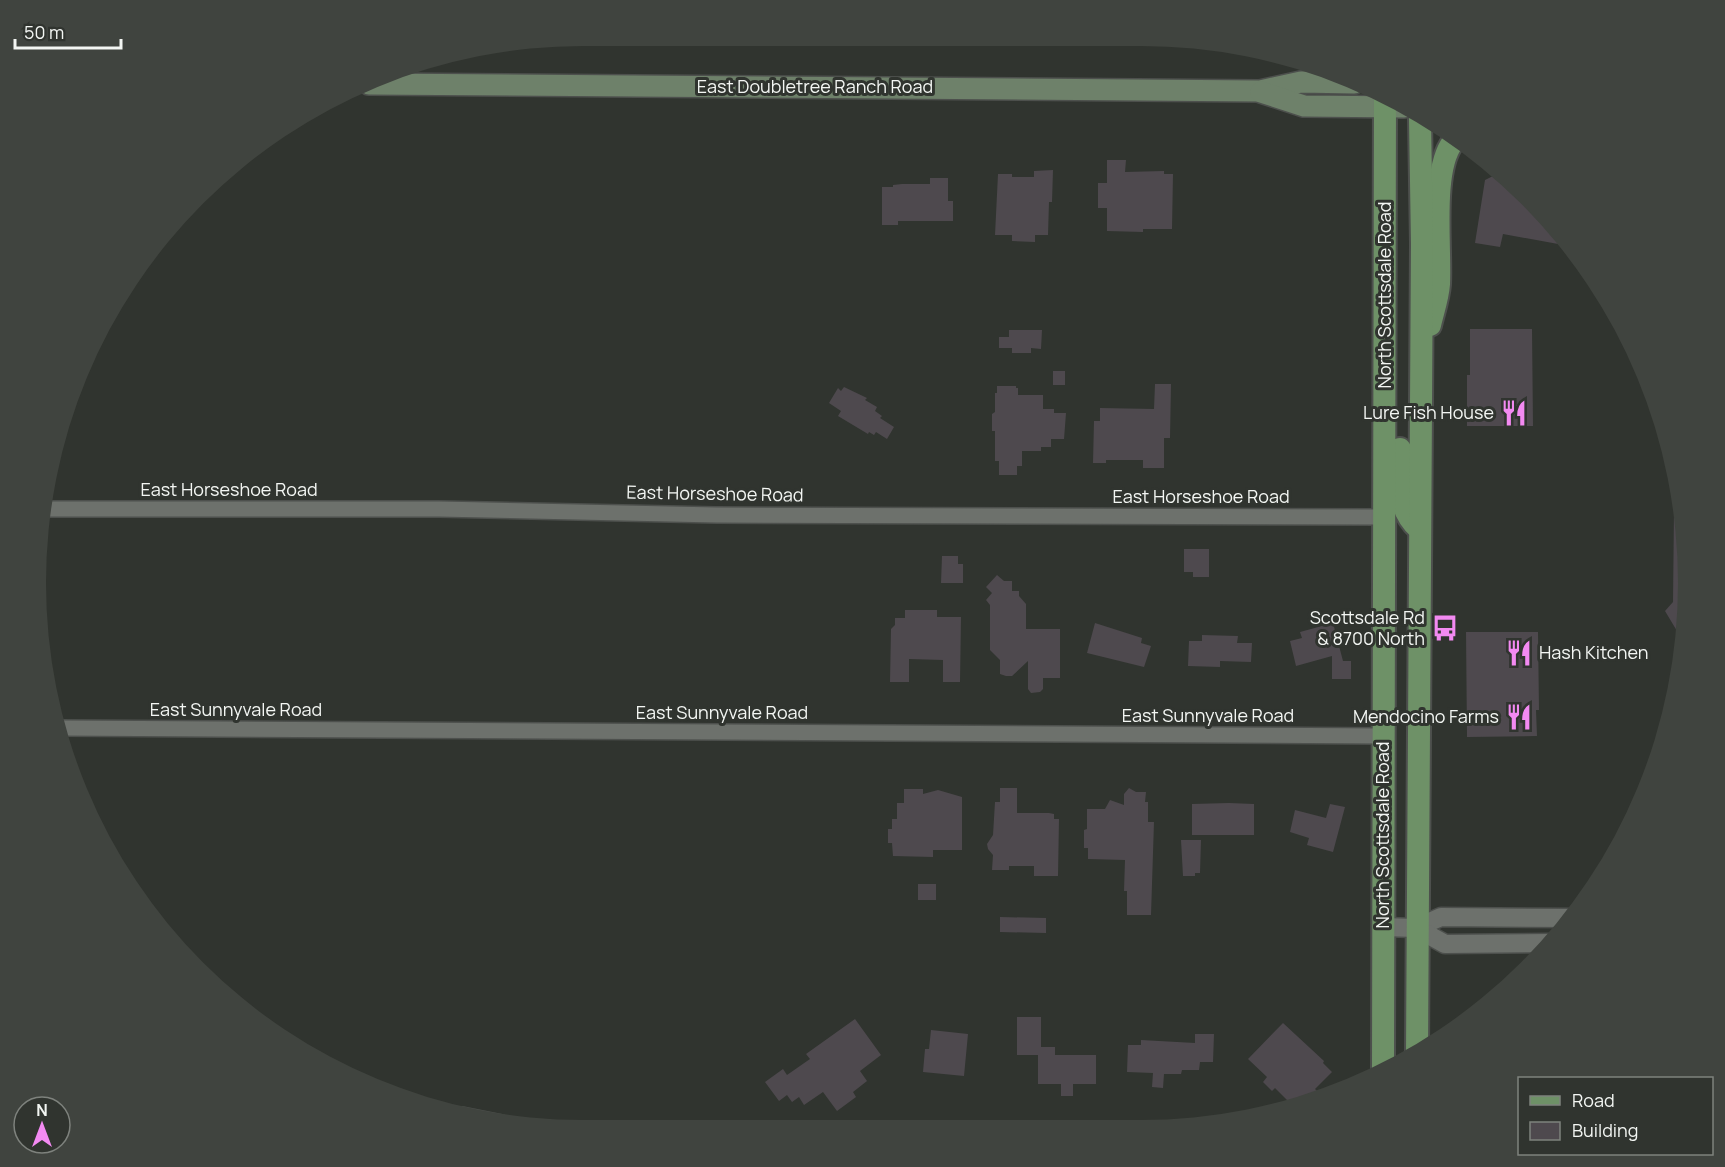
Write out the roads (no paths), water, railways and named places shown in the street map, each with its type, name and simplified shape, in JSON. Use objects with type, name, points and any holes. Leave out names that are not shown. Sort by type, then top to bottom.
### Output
[{"type":"main road","name":"East Doubletree Ranch Road","points":[[386,84],[1260,91],[1301,82],[1335,83]]},
{"type":"main road","name":"East Doubletree Ranch Road","points":[[1260,91],[1304,106],[1380,103]]},
{"type":"main road","name":"North Scottsdale Road","points":[[1383,1063],[1384,517],[1392,109]]},
{"type":"main road","name":"North Scottsdale Road","points":[[1417,1045],[1421,371],[1420,124]]},
{"type":"main road","points":[[1421,371],[1438,292],[1441,174],[1445,155],[1452,145]]},
{"type":"main road","points":[[1386,372],[1400,439],[1401,502],[1408,518],[1419,529]]},
{"type":"street","name":"East Horseshoe Road","points":[[52,509],[439,509],[716,515],[1384,517]]},
{"type":"street","name":"East Sunnyvale Road","points":[[67,728],[1383,736]]},
{"type":"street","points":[[1383,927],[1416,928],[1441,917],[1561,918]]},
{"type":"street","points":[[1416,928],[1445,944],[1540,943]]},
{"type":"place","name":"Lure Fish House","points":[[1514,413]]},
{"type":"place","name":"Scottsdale Rd & 8700 North","points":[[1445,628]]},
{"type":"place","name":"Hash Kitchen","points":[[1519,653]]},
{"type":"place","name":"Mendocino Farms","points":[[1519,717]]}]
